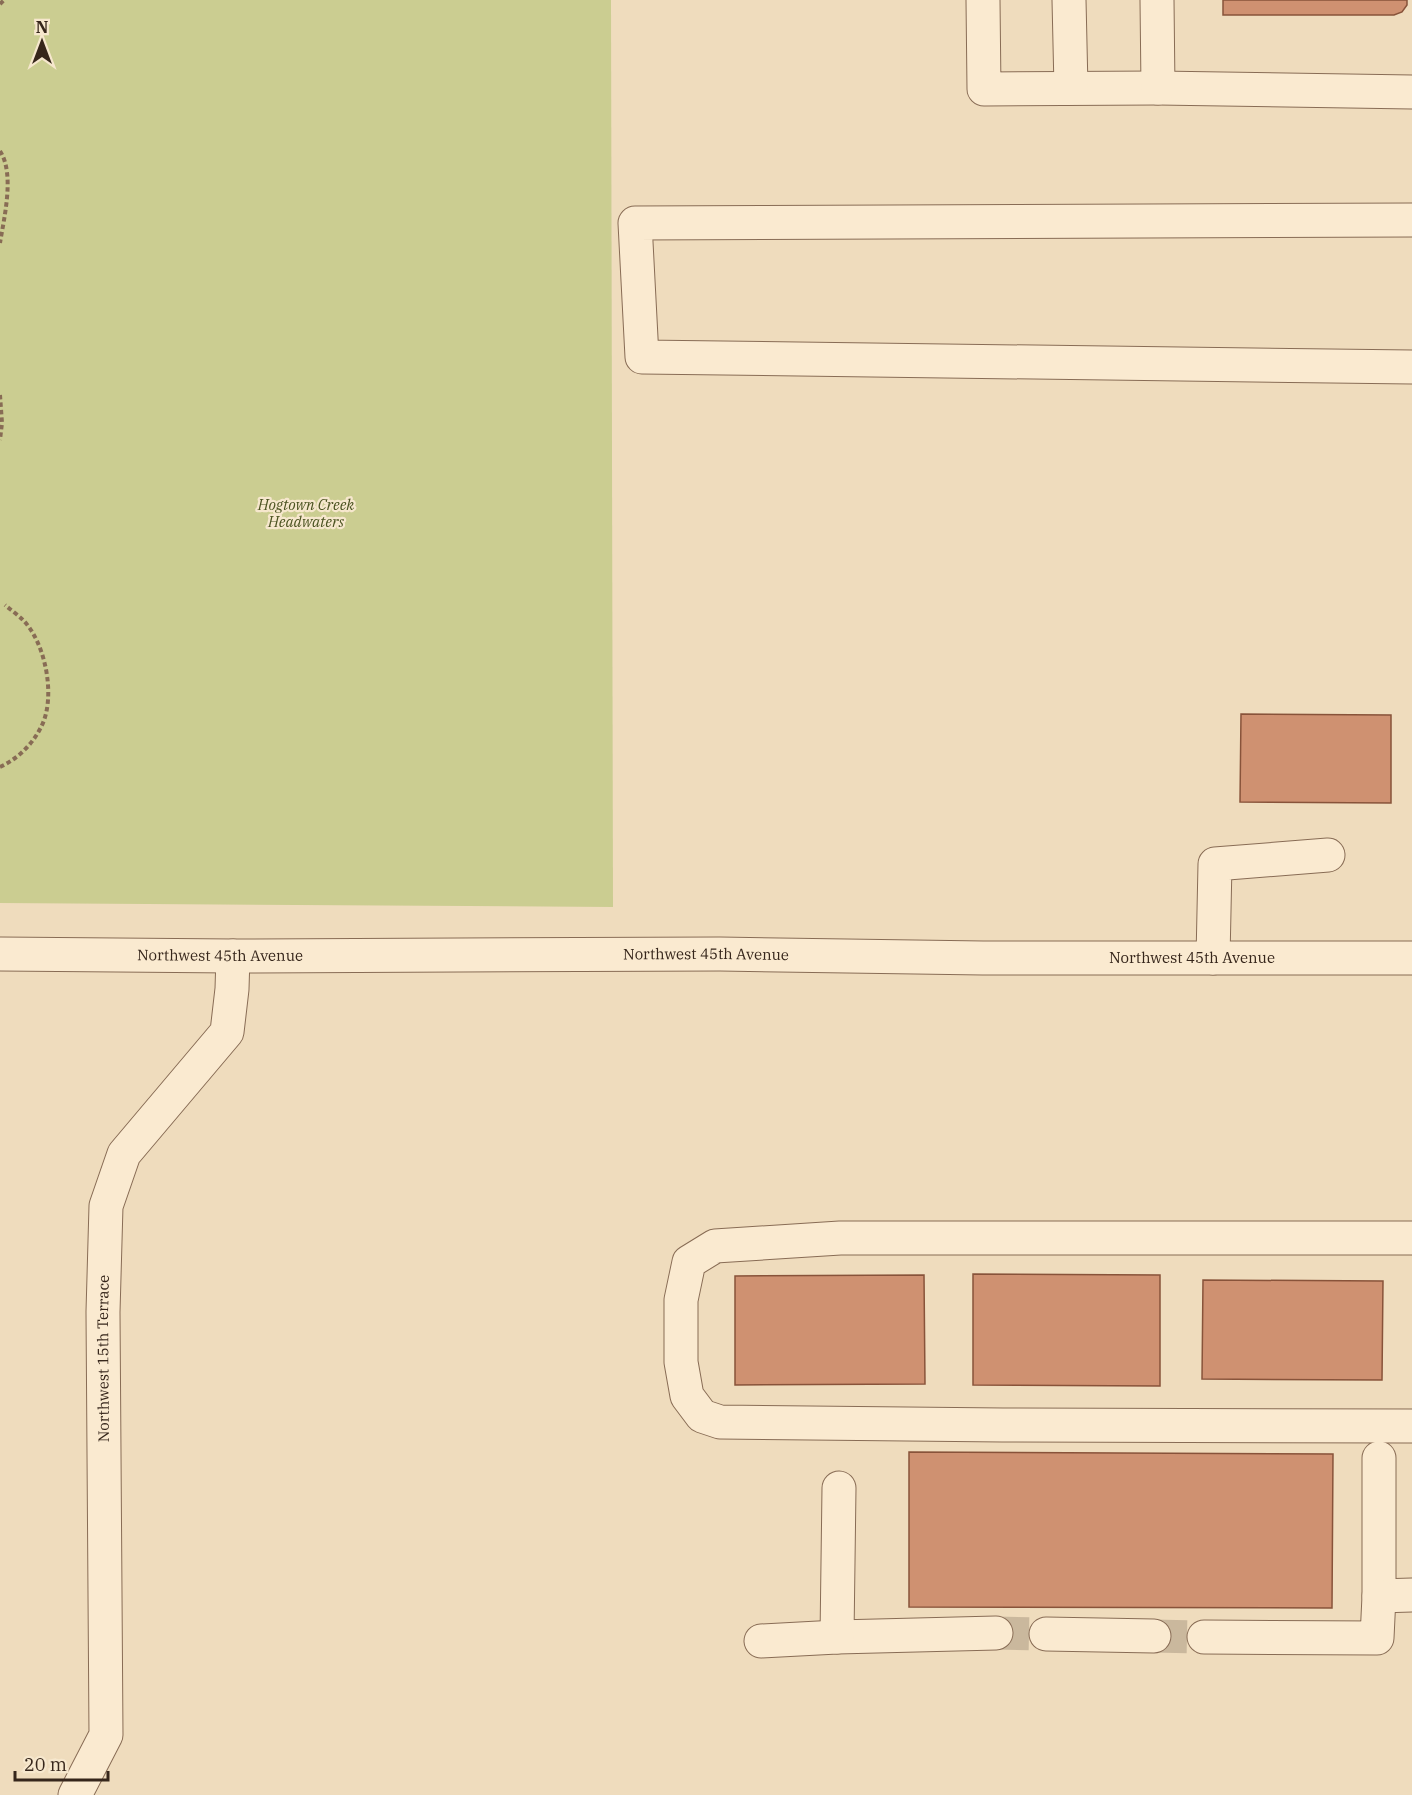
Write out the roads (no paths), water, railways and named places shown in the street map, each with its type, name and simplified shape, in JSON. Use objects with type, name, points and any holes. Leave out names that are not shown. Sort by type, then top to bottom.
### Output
[{"type":"street","points":[[983,0],[984,89],[1158,88],[1412,92]]},
{"type":"street","points":[[1069,0],[1071,88]]},
{"type":"street","points":[[1157,0],[1158,88]]},
{"type":"street","points":[[1412,220],[635,223],[642,357],[1412,367]]},
{"type":"street","points":[[1213,958],[1215,864],[1328,855]]},
{"type":"street","name":"Northwest 45th Avenue","points":[[0,954],[233,956],[720,954],[982,958],[1412,958]]},
{"type":"street","name":"Northwest 15th Terrace","points":[[75,1795],[106,1735],[103,1312],[106,1206],[124,1154],[227,1032],[233,956]]},
{"type":"street","points":[[1412,1238],[840,1238],[715,1246],[689,1262],[681,1300],[681,1362],[687,1396],[702,1416],[720,1422],[1412,1426]]},
{"type":"street","points":[[1204,1637],[1377,1638],[1379,1458]]},
{"type":"street","points":[[837,1637],[839,1488]]},
{"type":"street","points":[[1379,1596],[1412,1595]]},
{"type":"street","points":[[761,1641],[996,1633]]},
{"type":"street","points":[[1046,1634],[1154,1636]]},
{"type":"tunnel","points":[[996,1633],[1046,1634]]},
{"type":"tunnel","points":[[1154,1636],[1204,1637]]},
{"type":"park label","name":"Hogtown Creek Headwaters","points":[[306,514]]}]
